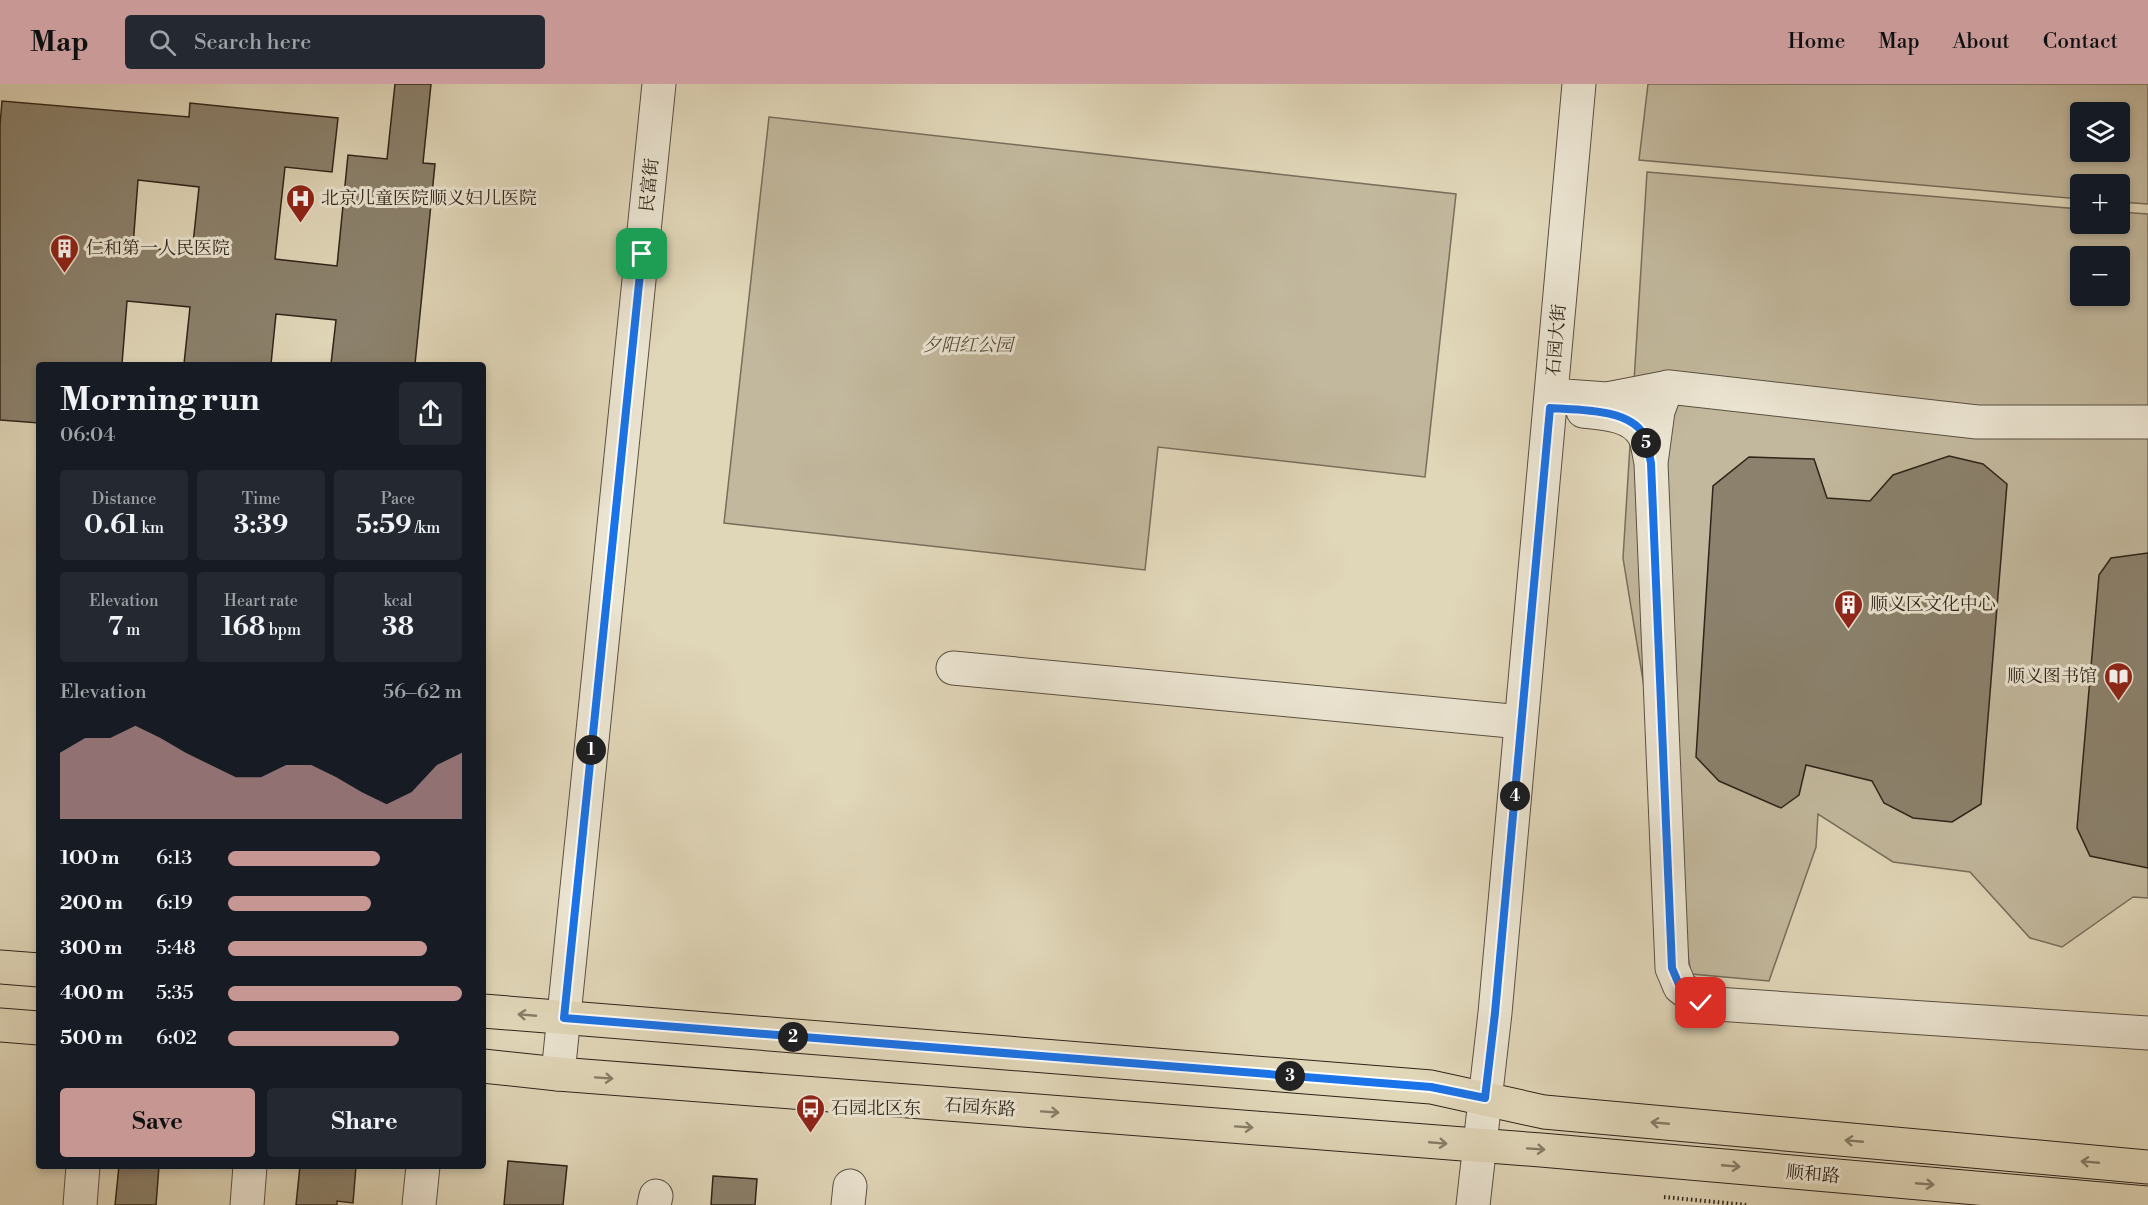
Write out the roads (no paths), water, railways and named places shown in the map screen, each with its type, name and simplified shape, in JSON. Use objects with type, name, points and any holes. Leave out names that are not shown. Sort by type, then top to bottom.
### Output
[{"type":"main road","points":[[0,967],[36,970]]},
{"type":"main road","points":[[486,1011],[1431,1087],[1485,1098]]},
{"type":"main road","points":[[0,1025],[36,1028]]},
{"type":"main road","name":"石园东路","points":[[486,1066],[558,1074],[1478,1146]]},
{"type":"main road","name":"顺和路","points":[[1485,1098],[1544,1112],[2148,1167]]},
{"type":"main road","name":"顺和路","points":[[1478,1146],[2148,1203]]},
{"type":"street","name":"民富街","points":[[558,1074],[659,84]]},
{"type":"street","name":"石园大街","points":[[1473,1205],[1495,1013],[1579,84]]},
{"type":"street","points":[[1667,387],[1658,411],[1651,463],[1672,968],[1680,987],[1701,1003],[2148,1033]]},
{"type":"street","points":[[1550,402],[1607,399],[1667,387],[1692,388],[1977,422],[2148,422]]},
{"type":"street","points":[[1550,402],[1617,416],[1633,423],[1644,435],[1651,463]]},
{"type":"street","points":[[952,668],[1521,722]]},
{"type":"street","points":[[80,1205],[83,1169]]},
{"type":"street","points":[[247,1205],[250,1169]]},
{"type":"street","points":[[420,1205],[423,1169]]},
{"type":"place","name":"北京儿童医院顺义妇儿医院","points":[[300,224]]},
{"type":"place","name":"仁和第一人民医院","points":[[65,274]]},
{"type":"place","name":"顺义区文化中心","points":[[1849,630]]},
{"type":"place","name":"顺义图书馆","points":[[2118,702]]},
{"type":"place","name":"石园北区东","points":[[810,1134]]},
{"type":"park label","name":"夕阳红公园","points":[[968,345]]}]
